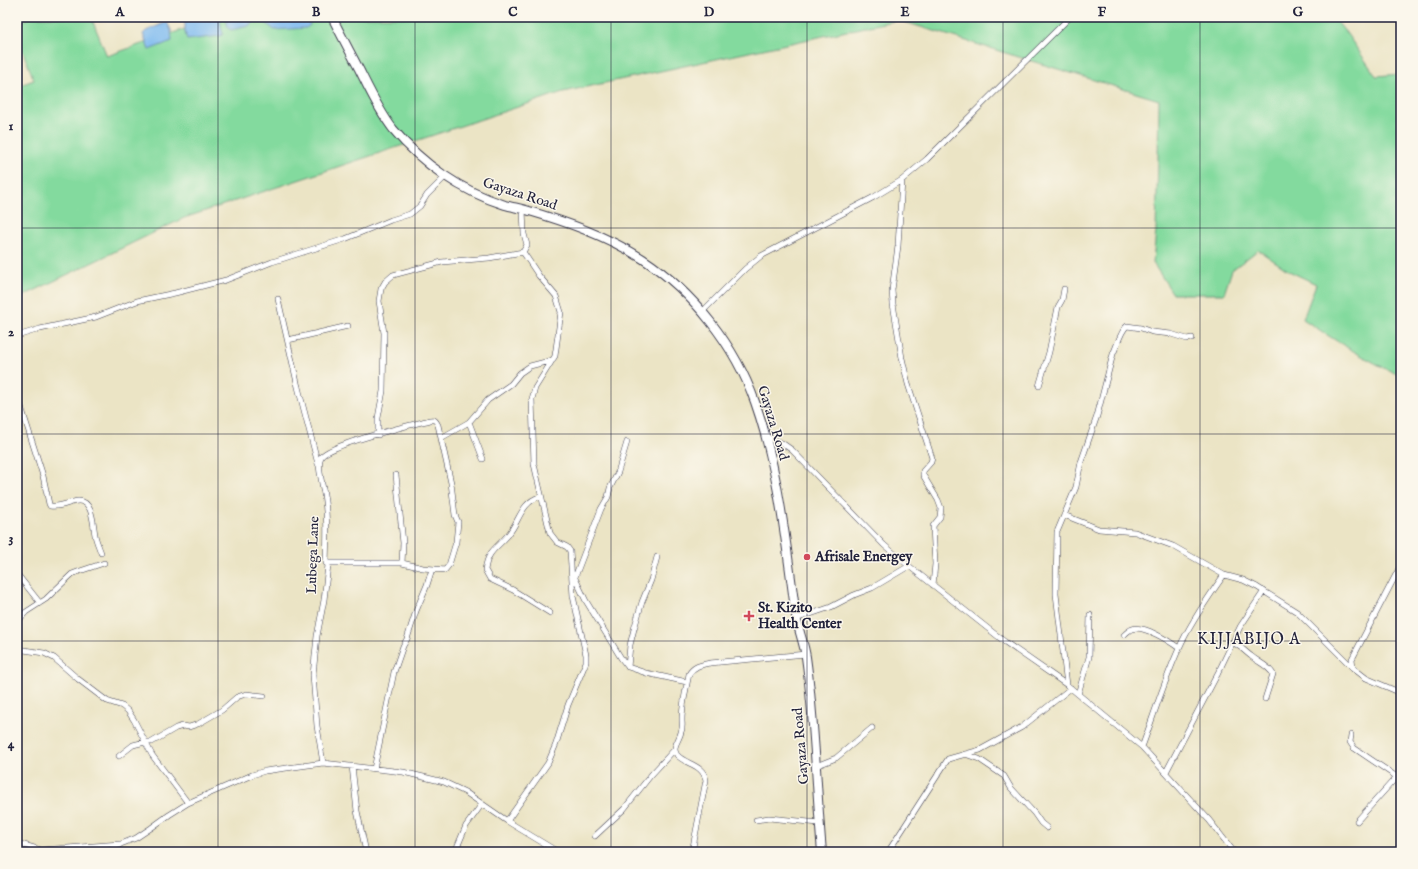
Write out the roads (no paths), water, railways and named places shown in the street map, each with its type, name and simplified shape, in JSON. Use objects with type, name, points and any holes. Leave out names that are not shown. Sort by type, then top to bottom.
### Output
[{"type":"main road","name":"Gayaza Road","points":[[332,17],[369,90],[393,128],[420,157],[445,177],[466,189],[506,205],[523,209],[600,235],[627,249],[663,274],[685,293],[723,338],[738,363],[756,403],[771,461],[780,505],[796,620],[806,654],[822,852]]},
{"type":"street","points":[[702,312],[745,268],[761,256],[793,238],[835,218],[902,180],[927,159],[1070,17]]},
{"type":"street","points":[[17,336],[40,329],[96,317],[137,301],[226,280],[272,262],[345,239],[391,220],[410,214],[420,206],[427,196],[445,177]]},
{"type":"street","points":[[902,180],[898,246],[892,290],[893,304],[908,384],[932,458],[931,462],[923,471],[923,475],[941,508],[940,516],[933,526],[936,564],[932,585]]},
{"type":"street","points":[[523,209],[524,234],[527,245],[523,252]]},
{"type":"street","points":[[507,821],[548,763],[556,744],[568,705],[586,662],[586,655],[574,601],[570,552],[567,547],[554,539],[550,532],[534,464],[532,400],[535,388],[556,356],[561,312],[560,304],[556,296],[538,276],[523,252]]},
{"type":"street","points":[[378,435],[378,418],[383,391],[384,333],[379,301],[381,289],[385,282],[393,275],[442,262],[489,258],[523,252]]},
{"type":"street","points":[[1039,386],[1044,371],[1058,307],[1062,300],[1064,289]]},
{"type":"street","name":"Lubega Lane","points":[[278,299],[298,387],[319,467],[328,524],[326,563],[328,565],[327,577],[317,636],[313,675],[317,726],[323,763]]},
{"type":"street","points":[[288,340],[348,326]]},
{"type":"street","points":[[1069,687],[1056,594],[1057,532],[1076,487],[1081,462],[1097,416],[1111,359],[1118,345],[1123,329],[1127,326],[1152,332],[1166,333],[1187,339],[1192,338]]},
{"type":"street","points":[[441,438],[468,422],[488,400],[511,384],[520,373],[530,366],[553,360]]},
{"type":"street","points":[[17,394],[43,476],[50,506],[55,507],[79,501],[90,508],[95,537],[101,553]]},
{"type":"street","points":[[319,467],[321,458],[329,450],[433,420],[436,421],[451,483],[454,516],[458,522],[456,542],[446,570],[423,568],[402,563],[326,563]]},
{"type":"street","points":[[468,422],[483,459]]},
{"type":"street","points":[[764,436],[792,450],[884,545],[932,585],[1005,642],[1069,687],[1142,747],[1209,820],[1234,852]]},
{"type":"street","points":[[575,577],[600,509],[608,497],[610,488],[618,472],[626,442]]},
{"type":"street","points":[[396,474],[403,543],[402,563]]},
{"type":"street","points":[[541,496],[531,500],[524,507],[509,534],[486,559],[485,570],[490,578],[513,590],[550,613]]},
{"type":"street","points":[[1064,516],[1099,529],[1135,532],[1173,546],[1224,575],[1243,580],[1264,591],[1297,612],[1353,668],[1366,678],[1401,693]]},
{"type":"street","points":[[628,667],[630,645],[634,629],[642,602],[651,580],[657,557]]},
{"type":"street","points":[[17,622],[26,612],[60,587],[72,574],[104,564]]},
{"type":"street","points":[[1366,678],[1352,667],[1352,659],[1401,564]]},
{"type":"street","points":[[796,620],[831,607],[854,595],[872,588],[909,566]]},
{"type":"street","points":[[374,769],[394,672],[403,646],[408,638],[432,569]]},
{"type":"street","points":[[572,571],[586,601],[628,667],[653,675],[687,682]]},
{"type":"street","points":[[17,574],[40,603]]},
{"type":"street","points":[[1142,747],[1179,648],[1202,608],[1224,575]]},
{"type":"street","points":[[1166,772],[1246,617],[1264,591]]},
{"type":"street","points":[[1078,694],[1089,656],[1091,636],[1090,615]]},
{"type":"street","points":[[1124,635],[1131,629],[1137,628],[1166,639],[1179,648]]},
{"type":"street","points":[[1233,643],[1240,646],[1251,657],[1270,668],[1273,674],[1265,699]]},
{"type":"street","points":[[17,649],[44,653],[54,658],[107,701],[122,706],[128,711],[152,755],[188,803]]},
{"type":"street","points":[[595,836],[624,809],[651,775],[675,749],[681,733],[688,674],[691,670],[698,665],[710,663],[806,654]]},
{"type":"street","points":[[888,852],[948,759],[980,750],[1022,727],[1069,687]]},
{"type":"street","points":[[119,756],[133,745],[152,742],[176,728],[183,726],[189,727],[198,724],[222,710],[237,697],[246,694],[264,696]]},
{"type":"street","points":[[816,766],[836,758],[872,728]]},
{"type":"street","points":[[1351,736],[1350,742],[1354,748],[1397,777]]},
{"type":"street","points":[[675,749],[678,756],[705,774],[706,780],[692,852]]},
{"type":"street","points":[[964,754],[979,759],[1004,776],[1011,788],[1047,828]]},
{"type":"street","points":[[109,852],[121,844],[136,838],[188,803],[252,775],[265,771],[323,763],[403,772],[444,782],[465,792],[507,821],[558,852]]},
{"type":"street","points":[[352,766],[357,811],[366,852]]},
{"type":"street","points":[[1357,821],[1401,772]]},
{"type":"street","points":[[455,852],[466,826],[482,804]]},
{"type":"street","points":[[756,820],[769,818],[819,823]]},
{"type":"street","points":[[17,843],[41,850],[121,844]]},
{"type":"water","points":[[185,17],[220,17],[223,34],[220,36],[187,40],[185,32]]},
{"type":"water","points":[[226,17],[252,17],[253,21],[249,26],[231,30],[228,28]]},
{"type":"water","points":[[264,17],[307,17],[310,25],[306,28],[274,30],[265,22]]},
{"type":"water","points":[[167,22],[171,30],[172,41],[149,50],[143,34],[146,31]]},
{"type":"place","name":"Afrisale Energey","points":[[807,557]]},
{"type":"place","name":"St. Kizito Health Center","points":[[749,616]]},
{"type":"district","name":"KIJJABIJO A","points":[[1249,640]]}]
